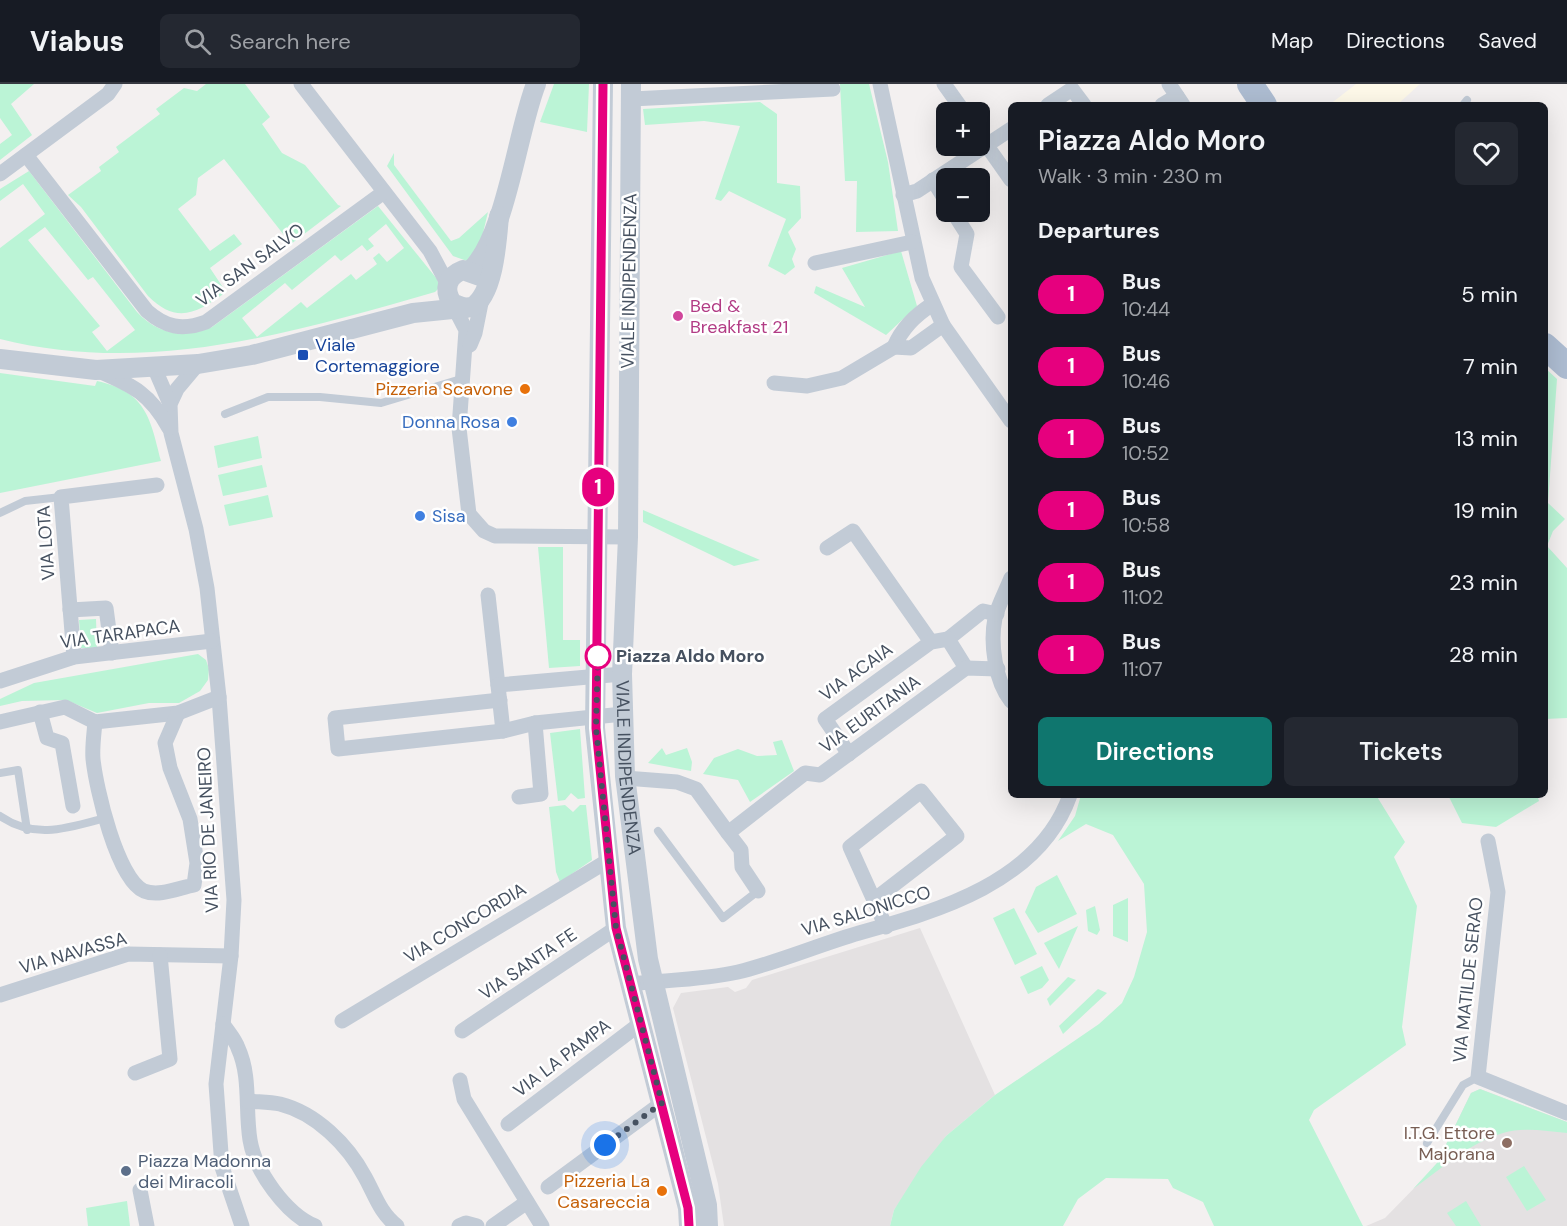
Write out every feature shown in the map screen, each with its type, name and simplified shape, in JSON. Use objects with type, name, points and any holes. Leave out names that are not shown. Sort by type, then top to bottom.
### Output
[{"type":"main road","points":[[1250,84],[1262,102]]},
{"type":"main road","points":[[1548,349],[1567,366]]},
{"type":"street","points":[[0,174],[108,94],[115,84]]},
{"type":"street","points":[[301,84],[430,251],[454,299],[466,330],[460,379],[459,428],[470,514],[476,524],[495,536],[628,537]]},
{"type":"street","points":[[463,358],[475,333],[495,254],[500,216],[536,84]]},
{"type":"street","name":"VIALE INDIPENDENZA","points":[[603,84],[596,717],[616,928],[688,1208],[689,1226]]},
{"type":"street","points":[[880,84],[912,242],[922,278],[943,325],[1008,415]]},
{"type":"street","points":[[944,84],[957,102]]},
{"type":"street","points":[[631,92],[833,88]]},
{"type":"street","points":[[1052,102],[1072,89],[1081,102]]},
{"type":"street","name":"VIALE INDIPENDENZA","points":[[631,92],[628,537],[622,674],[625,778],[637,882],[653,981],[707,1205],[708,1226]]},
{"type":"street","points":[[990,138],[1008,130]]},
{"type":"street","points":[[990,151],[1008,176]]},
{"type":"street","name":"VIA SAN SALVO","points":[[26,154],[147,310],[160,322],[176,327],[192,327],[206,322],[384,192]]},
{"type":"street","points":[[903,195],[917,191],[964,156]]},
{"type":"street","points":[[933,180],[936,185]]},
{"type":"street","points":[[454,299],[451,277],[466,270],[482,257],[500,216]]},
{"type":"street","points":[[959,222],[967,234],[961,267],[998,317]]},
{"type":"street","points":[[815,263],[912,242]]},
{"type":"street","points":[[430,251],[452,267],[466,270],[481,278],[484,295]]},
{"type":"street","points":[[0,358],[96,370],[198,364],[252,355],[413,313],[436,300],[454,299],[472,307],[484,295]]},
{"type":"street","points":[[894,347],[900,332],[933,304]]},
{"type":"street","points":[[774,383],[807,386],[842,378],[894,347],[911,348],[943,325]]},
{"type":"street","points":[[96,370],[127,383],[163,404],[198,364]]},
{"type":"street","name":"VIA RIO DE JANEIRO","points":[[154,367],[196,529],[219,697],[232,845],[234,900],[231,956],[216,1084],[218,1134],[222,1167],[242,1226]]},
{"type":"street","name":"VIA LOTA","points":[[74,657],[61,497],[157,485]]},
{"type":"street","points":[[827,548],[853,531],[931,642]]},
{"type":"street","points":[[1008,586],[997,614],[994,656],[1008,698]]},
{"type":"street","points":[[488,595],[503,731]]},
{"type":"street","points":[[70,610],[106,608],[112,653]]},
{"type":"street","name":"VIA ACAIA","points":[[849,754],[825,719],[931,642],[948,639],[983,611],[997,614]]},
{"type":"street","points":[[948,639],[966,668],[998,669]]},
{"type":"street","name":"VIA TARAPACA","points":[[0,681],[74,657],[212,641]]},
{"type":"street","name":"VIA EURITANIA","points":[[728,833],[805,772],[820,775],[966,668]]},
{"type":"street","points":[[622,674],[498,687],[334,718],[338,750],[503,731],[535,723],[623,714]]},
{"type":"street","points":[[0,722],[65,707],[95,722],[178,713],[219,697]]},
{"type":"street","points":[[40,712],[47,738],[62,743],[73,806]]},
{"type":"street","points":[[95,722],[93,759],[105,818],[129,879],[142,890],[154,893],[194,885],[197,863],[190,819],[170,768],[165,743],[178,713]]},
{"type":"street","points":[[519,797],[541,794],[535,723]]},
{"type":"street","points":[[625,778],[676,782],[696,789],[741,850],[742,867],[758,891]]},
{"type":"street","points":[[874,900],[957,836],[921,791],[850,847],[886,927]]},
{"type":"street","name":"VIA SALONICCO","points":[[629,984],[737,972],[921,916],[982,891],[1022,861],[1048,835],[1064,811],[1069,798]]},
{"type":"street","name":"VIA MATILDE SERAO","points":[[1482,1080],[1498,892],[1488,841]]},
{"type":"street","name":"VIA CONCORDIA","points":[[342,1021],[609,860]]},
{"type":"street","name":"VIA SANTA FE","points":[[462,1031],[616,928]]},
{"type":"street","name":"VIA NAVASSA","points":[[0,995],[128,954],[231,956]]},
{"type":"street","points":[[135,1073],[170,1059],[160,955]]},
{"type":"street","name":"VIA LA PAMPA","points":[[508,1124],[641,1023]]},
{"type":"street","points":[[223,1024],[238,1048],[246,1078],[250,1142],[272,1190],[304,1222],[315,1226]]},
{"type":"street","points":[[460,1080],[464,1099],[542,1226]]},
{"type":"street","points":[[1482,1080],[1567,1113]]},
{"type":"street","points":[[248,1101],[280,1104],[308,1115],[343,1144],[365,1176],[385,1217],[397,1226]]},
{"type":"street","points":[[548,1187],[662,1103]]},
{"type":"street","points":[[140,1190],[147,1226]]},
{"type":"street","points":[[493,1226],[527,1202]]},
{"type":"street","points":[[459,1226],[466,1223],[477,1226]]},
{"type":"lane","points":[[225,414],[268,397],[320,397],[381,403],[460,379]]},
{"type":"lane","points":[[0,513],[25,501],[61,497]]},
{"type":"lane","points":[[0,773],[18,770],[27,830]]},
{"type":"lane","points":[[0,816],[27,830],[56,832],[105,818]]},
{"type":"lane","points":[[658,831],[723,918],[758,891]]},
{"type":"lane","points":[[1427,1143],[1463,1085],[1482,1080]]},
{"type":"shaded area","points":[[1356,84],[1420,84],[1400,102],[1333,102]]},
{"type":"shaded area","points":[[920,928],[995,1095],[946,1136],[894,1210],[890,1226],[724,1226],[718,1184],[673,1008],[681,993],[728,987],[735,992],[746,988],[752,980]]},
{"type":"shaded area","name":"I.T.G. Ettore Majorana","points":[[1480,1089],[1567,1122],[1567,1226],[1366,1226],[1385,1218],[1437,1163],[1471,1093]]},
{"type":"green space","points":[[0,84],[34,84],[11,104],[32,135],[0,160],[0,144],[12,135],[0,118]]},
{"type":"green space","points":[[206,84],[245,84],[270,117],[262,124],[282,153],[305,165],[341,206],[291,244],[224,159],[198,178],[196,195],[178,209],[210,251],[234,234],[242,244],[210,268],[226,292],[206,306],[187,313],[178,313],[168,311],[148,296],[81,207],[68,195],[101,171],[99,167],[119,152],[116,147],[160,114],[156,109],[184,88],[197,91]]},
{"type":"green space","points":[[554,84],[589,84],[587,132],[540,122]]},
{"type":"green space","points":[[840,84],[869,84],[888,162],[898,231],[856,232],[857,181],[845,181]]},
{"type":"green space","points":[[760,102],[777,114],[777,183],[800,186],[801,218],[788,232],[796,249],[792,259],[795,267],[785,275],[768,266],[786,219],[729,191],[721,201],[715,199],[740,126],[704,121],[645,125],[643,109]]},
{"type":"green space","points":[[394,153],[394,165],[451,241],[459,238],[488,212],[479,250],[467,261],[453,256],[387,166]]},
{"type":"green space","points":[[29,171],[137,312],[162,330],[191,333],[212,327],[378,206],[437,279],[440,287],[435,292],[328,322],[274,335],[219,345],[165,351],[110,353],[55,349],[0,339],[0,248],[45,214],[23,184],[0,201],[0,189]],"holes":[[[386,224],[404,248],[387,262],[379,253],[373,258],[377,264],[356,280],[351,274],[307,308],[301,302],[257,337],[242,318],[285,283],[292,290],[335,255],[341,261],[362,245],[367,251],[374,246],[368,239]],[[45,227],[88,280],[93,277],[135,330],[107,351],[92,332],[100,326],[28,240]]]},
{"type":"green space","points":[[901,251],[917,306],[886,335],[814,293],[816,286],[865,307],[842,268]]},
{"type":"green space","points":[[1548,371],[1557,379],[1548,503]]},
{"type":"green space","points":[[0,373],[95,386],[97,381],[126,392],[136,400],[149,419],[161,461],[0,493]]},
{"type":"green space","points":[[258,436],[262,458],[218,468],[214,446]]},
{"type":"green space","points":[[262,465],[267,487],[223,496],[218,475]]},
{"type":"green space","points":[[268,495],[273,517],[229,526],[224,505]]},
{"type":"green space","points":[[1548,503],[1565,519],[1553,531],[1548,544]]},
{"type":"green space","points":[[643,510],[760,560],[734,566],[643,522]]},
{"type":"green space","points":[[538,547],[563,547],[563,640],[580,640],[580,666],[549,668]]},
{"type":"green space","points":[[1548,547],[1567,568],[1567,718],[1548,719]]},
{"type":"green space","points":[[96,619],[97,648],[81,648],[79,620]]},
{"type":"green space","points":[[198,654],[206,660],[209,669],[208,680],[200,691],[179,703],[149,703],[97,713],[66,700],[22,701],[0,706],[0,699],[34,683]]},
{"type":"green space","points":[[580,729],[585,798],[578,799],[571,793],[565,800],[558,801],[550,733]]},
{"type":"green space","points":[[782,740],[794,771],[750,802],[738,780],[703,774],[714,758],[738,749],[757,756],[777,755],[773,742]]},
{"type":"green space","points":[[662,748],[666,755],[687,748],[692,762],[691,771],[648,763]]},
{"type":"green space","points":[[1080,798],[1378,798],[1405,842],[1394,857],[1417,906],[1402,1027],[1406,1045],[1314,1110],[1309,1120],[1363,1226],[1214,1226],[1203,1202],[1173,1188],[1168,1179],[1106,1178],[1078,1199],[1063,1226],[890,1226],[894,1210],[921,1167],[946,1136],[995,1095],[1099,1024],[1122,1003],[1134,977],[1147,932],[1144,884],[1113,835],[1086,824],[1058,841],[1075,816]]},
{"type":"green space","points":[[1450,798],[1538,798],[1539,801],[1496,827],[1462,823]]},
{"type":"green space","points":[[565,805],[573,812],[580,805],[586,805],[592,860],[560,882],[556,872],[549,807]]},
{"type":"green space","points":[[1057,875],[1077,914],[1038,933],[1025,912],[1036,887]]},
{"type":"green space","points":[[1128,898],[1128,942],[1113,936],[1113,905]]},
{"type":"green space","points":[[1095,906],[1100,930],[1097,935],[1088,931],[1086,910]]},
{"type":"green space","points":[[1014,908],[1037,954],[1015,965],[993,918]]},
{"type":"green space","points":[[1078,926],[1059,969],[1044,943]]},
{"type":"green space","points":[[1042,966],[1049,980],[1042,988],[1028,994],[1020,977]]},
{"type":"green space","points":[[1068,977],[1076,980],[1050,1006],[1047,999]]},
{"type":"green space","points":[[1098,989],[1107,993],[1063,1034],[1059,1026]]},
{"type":"green space","points":[[1480,1089],[1567,1122],[1567,1133],[1518,1130],[1491,1137],[1467,1150],[1413,1189],[1437,1163],[1471,1093]]},
{"type":"green space","points":[[1524,1166],[1546,1200],[1527,1211],[1506,1177]]},
{"type":"green space","points":[[127,1201],[130,1226],[88,1226],[86,1208]]},
{"type":"green space","points":[[1466,1201],[1481,1226],[1456,1226],[1447,1213]]},
{"type":"bus line","name":"1","points":[[603,84],[599,267],[596,728],[600,785],[616,928],[688,1208],[689,1226]]},
{"type":"place","name":"Bed & Breakfast 21","points":[[678,316]]},
{"type":"place","name":"Viale Cortemaggiore","points":[[303,355]]},
{"type":"place","name":"Pizzeria Scavone","points":[[525,389]]},
{"type":"place","name":"Donna Rosa","points":[[512,422]]},
{"type":"place","name":"Sisa","points":[[420,516]]},
{"type":"place","name":"Piazza Aldo Moro","points":[[598,656]]},
{"type":"place","name":"I.T.G. Ettore Majorana","points":[[1507,1143]]},
{"type":"place","name":"Piazza Madonna dei Miracoli","points":[[126,1171]]},
{"type":"place","name":"Pizzeria La Casareccia","points":[[662,1191]]},
{"type":"route","points":[[598,656],[598,651],[596,728],[616,928],[662,1103],[605,1145]]}]
